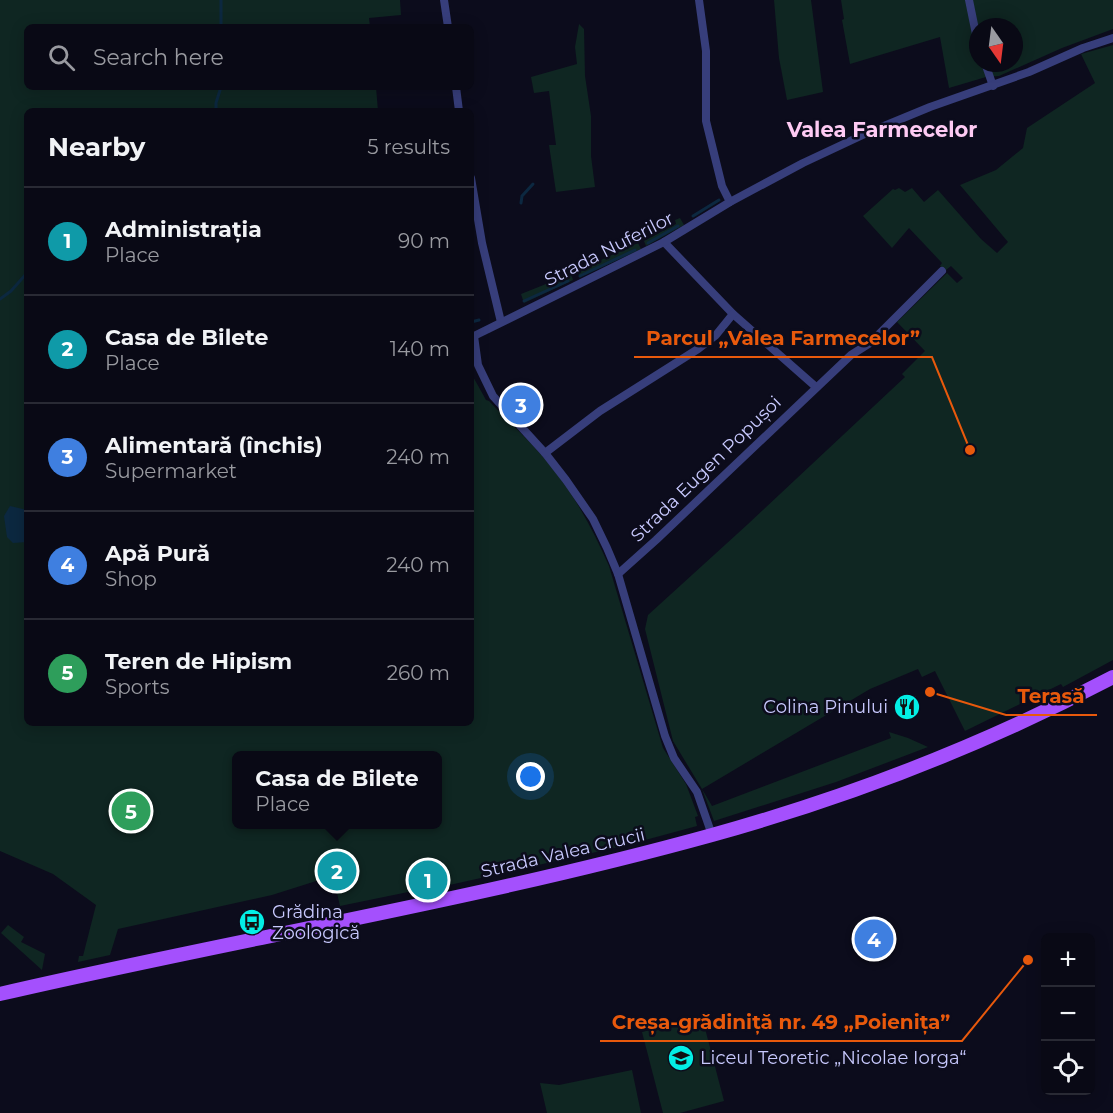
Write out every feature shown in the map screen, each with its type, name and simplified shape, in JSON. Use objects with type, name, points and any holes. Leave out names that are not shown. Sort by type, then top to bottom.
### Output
[{"type":"main road","name":"Strada Valea Crucii","points":[[0,994],[485,891],[712,835],[899,773],[1008,727],[1113,678]]},
{"type":"street","points":[[444,0],[448,24]]},
{"type":"street","points":[[699,0],[706,51],[706,122],[722,186],[730,202]]},
{"type":"street","points":[[969,0],[973,18]]},
{"type":"street","name":"Strada Nuferilor","points":[[474,334],[664,242],[730,202],[804,163],[930,106],[993,86],[1083,48],[1113,38]]},
{"type":"street","points":[[988,72],[993,86]]},
{"type":"street","points":[[456,90],[459,108]]},
{"type":"street","points":[[474,196],[482,243],[501,322]]},
{"type":"street","points":[[664,242],[733,314],[816,387]]},
{"type":"street","name":"Strada Eugen Popușoi","points":[[618,574],[816,387],[851,355],[870,343],[942,271]]},
{"type":"street","points":[[545,453],[600,411],[698,349],[716,335],[733,314]]},
{"type":"street","points":[[474,345],[478,365],[493,396],[545,453],[593,519],[618,574],[665,736],[674,758],[697,792],[712,835]]},
{"type":"green space","points":[[0,0],[400,0],[401,15],[369,18],[370,24],[24,24],[24,90],[376,90],[378,108],[24,108],[24,726],[474,726],[474,378],[486,400],[530,443],[562,480],[597,541],[609,566],[663,748],[686,784],[698,816],[695,817],[697,826],[623,846],[445,886],[421,896],[418,890],[340,906],[337,893],[356,884],[351,870],[272,895],[118,929],[110,955],[78,962],[79,956],[83,956],[96,905],[53,874],[0,851]]},
{"type":"green space","points":[[774,0],[811,0],[823,92],[787,100],[779,58]]},
{"type":"green space","points":[[841,0],[1113,0],[1113,29],[1023,65],[1023,18],[969,18],[969,72],[1008,72],[949,88],[940,37],[850,64],[842,20],[844,19]]},
{"type":"green space","points":[[579,24],[584,29],[585,76],[591,116],[591,156],[595,187],[556,192],[549,145],[556,145],[549,91],[534,93],[531,77],[577,64],[575,47]]},
{"type":"green space","points":[[1113,45],[1113,660],[1063,687],[1061,684],[965,731],[935,671],[922,677],[918,669],[870,689],[702,789],[673,741],[645,629],[648,615],[905,377],[902,374],[925,351],[897,322],[947,273],[957,283],[963,278],[951,266],[946,270],[940,266],[942,263],[909,228],[892,248],[863,216],[893,189],[899,188],[905,192],[912,188],[924,202],[938,190],[981,239],[997,253],[1008,242],[960,185],[996,170],[1023,148],[1027,128],[1095,83],[1081,54]]},
{"type":"green space","points":[[680,218],[684,225],[646,246],[644,241],[676,224],[675,220]]},
{"type":"green space","points":[[638,243],[641,249],[580,277],[577,271]]},
{"type":"green space","points":[[571,274],[573,280],[524,303],[521,294]]},
{"type":"green space","points":[[889,732],[928,747],[836,782],[714,821],[702,789],[712,806],[891,738]]},
{"type":"green space","points":[[8,925],[24,937],[21,942],[45,954],[42,970],[1,933]]},
{"type":"green space","points":[[702,1017],[724,1101],[680,1113],[663,1113],[642,1032]]},
{"type":"green space","points":[[632,1070],[641,1113],[547,1113],[540,1083],[559,1085]]},
{"type":"water","points":[[10,506],[24,509],[24,542],[13,543],[7,537],[4,516]]},
{"type":"waterway","points":[[221,0],[221,24]]},
{"type":"waterway","points":[[216,108],[220,90]]},
{"type":"waterway","points":[[521,203],[522,196],[533,184]]},
{"type":"waterway","points":[[693,216],[719,200]]},
{"type":"waterway","points":[[648,243],[678,226]]},
{"type":"waterway","points":[[580,276],[635,250]]},
{"type":"waterway","points":[[0,299],[24,276]]},
{"type":"waterway","points":[[524,301],[568,281]]},
{"type":"waterway","points":[[474,321],[479,320]]},
{"type":"place","name":"Alimentară (închis)","points":[[521,405]]},
{"type":"place","name":"Parcul „Valea Farmecelor”","points":[[970,450]]},
{"type":"place","name":"Terasă","points":[[930,692]]},
{"type":"place","name":"Colina Pinului","points":[[907,707]]},
{"type":"place","name":"Teren de Hipism","points":[[131,811]]},
{"type":"place","name":"Casa de Bilete","points":[[337,871]]},
{"type":"place","name":"Administrația","points":[[428,880]]},
{"type":"place","name":"Grădina Zoologică","points":[[252,922]]},
{"type":"place","name":"Apă Pură","points":[[874,939]]},
{"type":"place","name":"Creșa-grădiniță nr. 49 „Poienița”","points":[[1028,960]]},
{"type":"place","name":"Liceul Teoretic „Nicolae Iorga“","points":[[681,1058]]},
{"type":"district","name":"Valea Farmecelor","points":[[882,130]]}]
